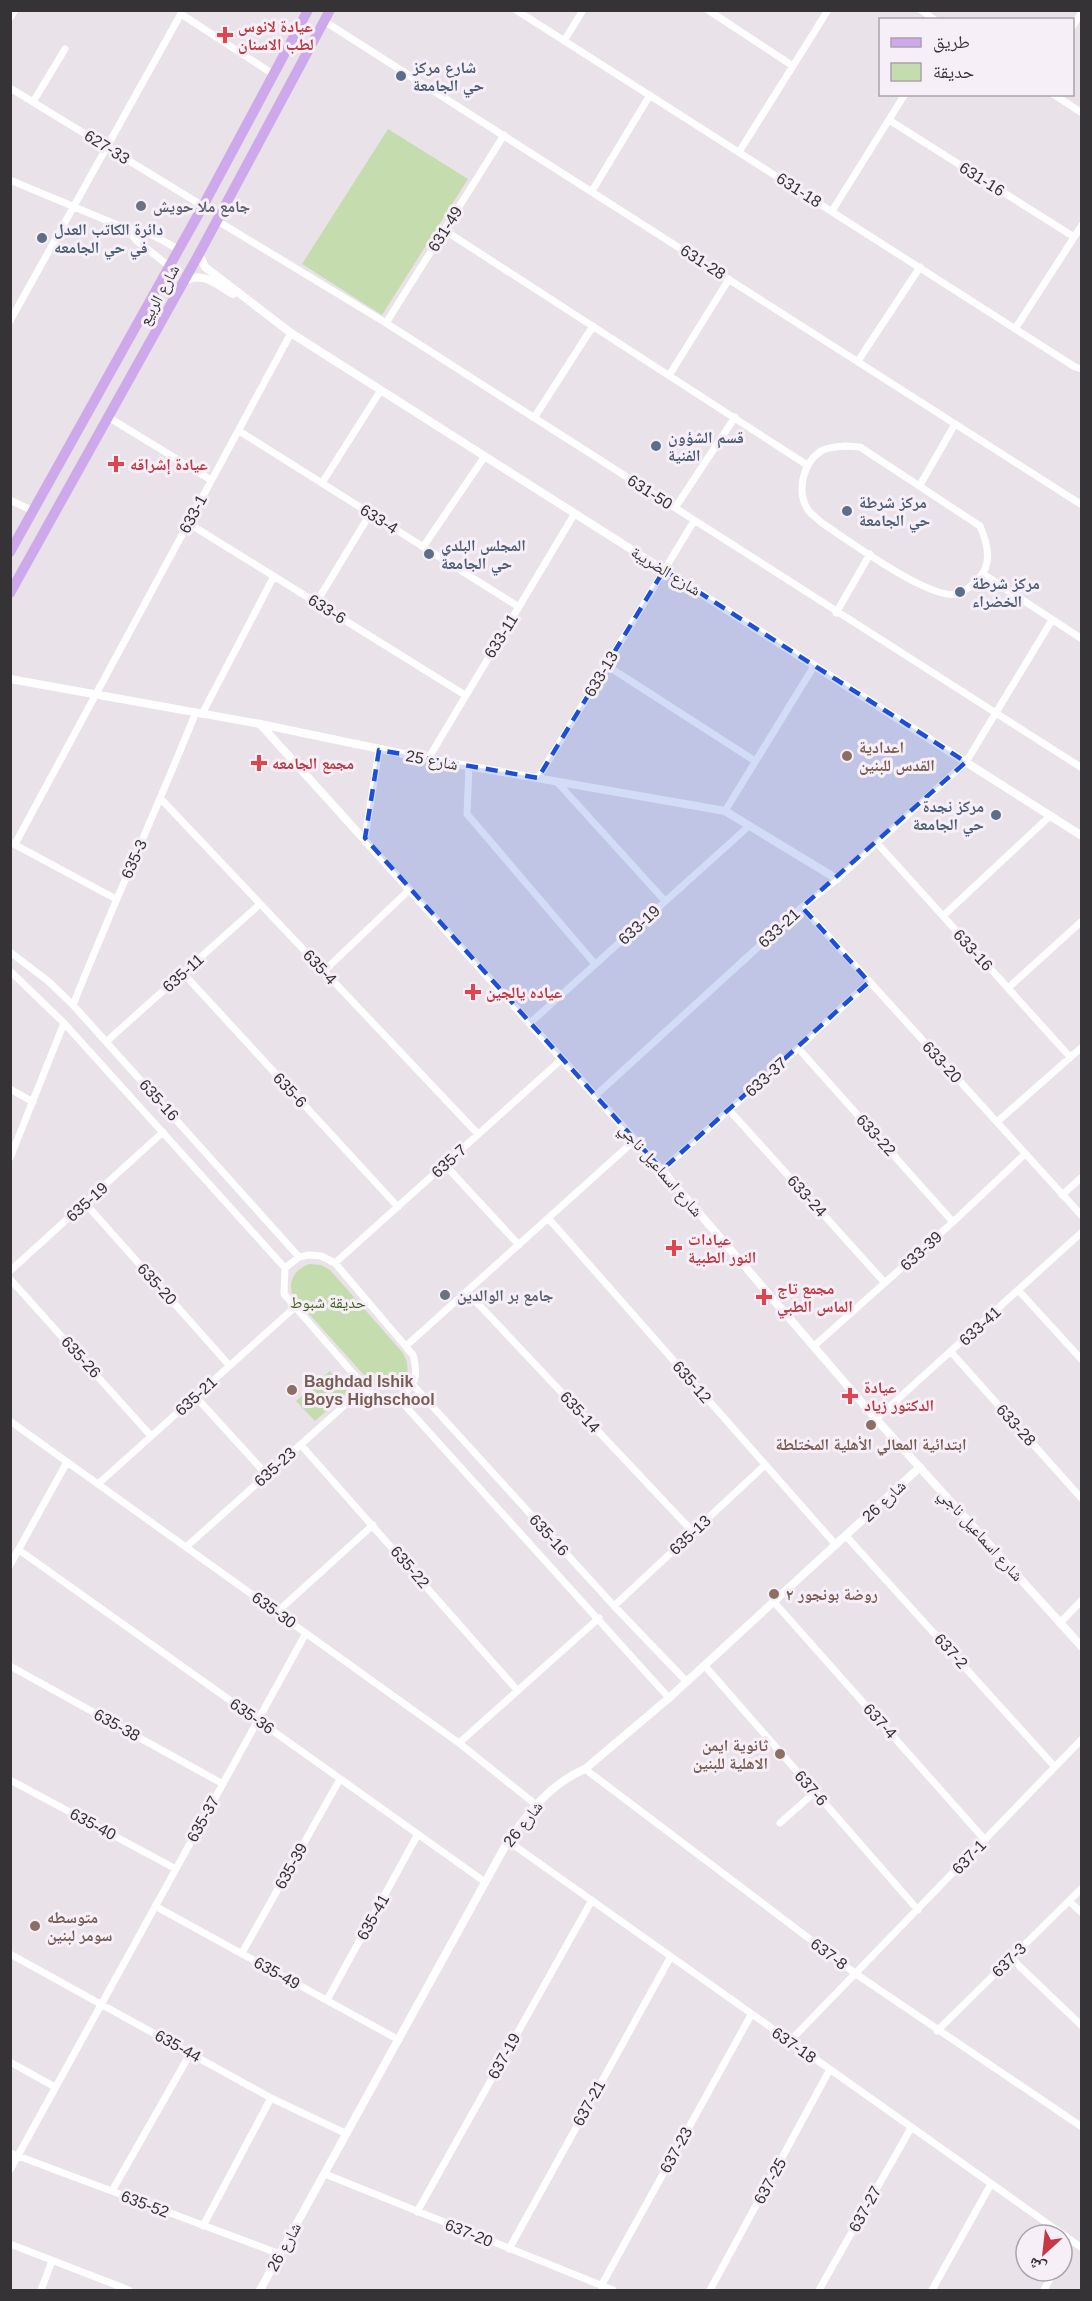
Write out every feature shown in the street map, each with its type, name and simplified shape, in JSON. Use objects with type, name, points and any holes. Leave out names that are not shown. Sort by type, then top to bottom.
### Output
[{"type":"main road","name":"شارع الربيع","points":[[10,552],[203,206],[308,10]]},
{"type":"main road","name":"شارع الربيع","points":[[12,589],[199,254],[330,10]]},
{"type":"street","points":[[10,18],[15,10]]},
{"type":"street","name":"631-18","points":[[516,10],[1015,329],[1075,367],[1082,369]]},
{"type":"street","points":[[564,41],[583,10]]},
{"type":"street","points":[[708,10],[794,66]]},
{"type":"street","points":[[739,152],[828,10]]},
{"type":"street","points":[[10,321],[182,12],[273,74]]},
{"type":"street","name":"631-28","points":[[324,21],[1082,505]]},
{"type":"street","points":[[33,102],[65,49]]},
{"type":"street","name":"627-33","points":[[10,88],[203,206]]},
{"type":"street","points":[[592,191],[650,95]]},
{"type":"street","points":[[832,211],[904,96]]},
{"type":"street","points":[[1056,96],[1082,113]]},
{"type":"street","name":"631-16","points":[[889,120],[1074,237]]},
{"type":"street","name":"631-49","points":[[386,323],[504,135]]},
{"type":"street","points":[[10,180],[127,229],[142,231],[178,249]]},
{"type":"street","name":"631-50","points":[[216,220],[386,323],[836,613],[1082,768]]},
{"type":"street","points":[[1015,329],[1082,225]]},
{"type":"street","points":[[127,229],[137,242],[169,266]]},
{"type":"street","points":[[444,230],[670,374],[807,465]]},
{"type":"street","name":"شارع الضريبة","points":[[199,254],[205,267],[291,333],[1082,836]]},
{"type":"street","points":[[858,361],[920,267]]},
{"type":"street","name":"شارع الضريبة","points":[[183,282],[191,277],[204,278],[251,304]]},
{"type":"street","points":[[670,374],[729,279]]},
{"type":"street","points":[[534,418],[593,326]]},
{"type":"street","name":"633-1","points":[[13,843],[291,333]]},
{"type":"street","points":[[322,483],[381,390]]},
{"type":"street","points":[[108,417],[211,480]]},
{"type":"street","points":[[675,508],[735,417]]},
{"type":"street","points":[[920,485],[955,424]]},
{"type":"street","name":"633-4","points":[[239,431],[519,607]]},
{"type":"street","points":[[831,447],[860,447],[920,485],[980,526],[987,553],[983,574],[956,594],[939,593],[920,585],[822,523],[809,511],[804,500],[803,488],[807,465],[822,451],[831,447]]},
{"type":"street","points":[[423,547],[484,456]]},
{"type":"street","points":[[10,500],[33,511]]},
{"type":"street","name":"633-11","points":[[428,759],[575,513]]},
{"type":"street","points":[[316,603],[370,514]]},
{"type":"street","name":"633-13","points":[[538,778],[694,521]]},
{"type":"street","name":"633-6","points":[[188,523],[465,695]]},
{"type":"street","points":[[836,613],[870,554]]},
{"type":"street","points":[[983,574],[1082,639]]},
{"type":"street","name":"635-3","points":[[73,1005],[116,899],[199,713],[274,576]]},
{"type":"street","name":"633-21","points":[[596,1096],[802,907],[837,879],[966,762],[1052,620]]},
{"type":"street","points":[[606,665],[755,761]]},
{"type":"street","points":[[725,811],[814,666]]},
{"type":"street","name":"شارع 25","points":[[10,679],[260,724],[379,750],[725,811],[837,879]]},
{"type":"street","name":"شارع اسماعيل ناجي","points":[[260,724],[662,1170],[876,1419],[1082,1647]]},
{"type":"street","points":[[365,838],[379,750]]},
{"type":"street","points":[[469,766],[467,814],[595,964]]},
{"type":"street","points":[[557,782],[665,902]]},
{"type":"street","name":"635-4","points":[[161,799],[478,1134]]},
{"type":"street","points":[[942,916],[1050,816]]},
{"type":"street","name":"633-19","points":[[530,1023],[749,826]]},
{"type":"street","points":[[13,843],[116,899]]},
{"type":"street","name":"633-16","points":[[877,843],[1070,1057]]},
{"type":"street","points":[[324,971],[409,890]]},
{"type":"street","name":"635-11","points":[[106,1041],[260,904]]},
{"type":"street","name":"633-20","points":[[802,907],[1082,1216]]},
{"type":"street","points":[[1008,988],[1082,921]]},
{"type":"street","name":"635-16","points":[[10,952],[40,974],[73,1005],[299,1257]]},
{"type":"street","name":"635-16","points":[[10,971],[64,1023],[285,1268]]},
{"type":"street","name":"635-6","points":[[183,973],[398,1207]]},
{"type":"street","name":"633-37","points":[[662,1170],[869,982]]},
{"type":"street","points":[[10,1158],[64,1023]]},
{"type":"street","points":[[997,1122],[1082,1047]]},
{"type":"street","name":"633-22","points":[[798,1048],[953,1222]]},
{"type":"street","name":"635-7","points":[[335,1263],[562,1059]]},
{"type":"street","points":[[10,1089],[33,1102]]},
{"type":"street","name":"633-24","points":[[729,1110],[885,1283]]},
{"type":"street","name":"635-19","points":[[10,1271],[163,1132]]},
{"type":"street","points":[[406,1346],[635,1140]]},
{"type":"street","name":"633-39","points":[[814,1346],[953,1222],[1025,1154]]},
{"type":"street","points":[[445,1165],[519,1245]]},
{"type":"street","points":[[1062,1195],[1082,1177]]},
{"type":"street","name":"635-20","points":[[85,1203],[230,1365]]},
{"type":"street","name":"635-12","points":[[549,1219],[836,1545]]},
{"type":"street","name":"633-41","points":[[876,1419],[1082,1232]]},
{"type":"street","points":[[321,1256],[335,1263],[413,1355],[416,1373],[413,1385],[399,1399],[385,1399],[371,1394],[284,1294],[285,1268],[299,1257],[321,1256]]},
{"type":"street","name":"635-26","points":[[10,1279],[151,1436]]},
{"type":"street","points":[[1019,1291],[1082,1360]]},
{"type":"street","name":"635-14","points":[[467,1292],[693,1532]]},
{"type":"street","name":"635-21","points":[[98,1484],[294,1308]]},
{"type":"street","name":"633-28","points":[[951,1352],[1082,1499]]},
{"type":"street","name":"635-16","points":[[413,1385],[614,1606],[687,1682]]},
{"type":"street","name":"635-23","points":[[186,1547],[365,1387]]},
{"type":"street","points":[[195,1396],[267,1475]]},
{"type":"street","name":"635-16","points":[[399,1399],[669,1698]]},
{"type":"street","name":"635-30","points":[[10,1421],[459,1743],[535,1804]]},
{"type":"street","name":"635-22","points":[[301,1444],[518,1691]]},
{"type":"street","points":[[10,1565],[67,1462]]},
{"type":"street","name":"635-13","points":[[614,1606],[765,1465]]},
{"type":"street","name":"شارع 26","points":[[260,2290],[508,1841],[535,1804],[574,1774],[585,1770],[669,1698],[920,1467]]},
{"type":"street","points":[[277,1612],[373,1525]]},
{"type":"street","name":"637-2","points":[[846,1536],[1056,1767]]},
{"type":"street","name":"635-36","points":[[19,1551],[485,1882]]},
{"type":"street","points":[[1060,1623],[1082,1600]]},
{"type":"street","name":"637-4","points":[[774,1602],[985,1840]]},
{"type":"street","points":[[459,1743],[599,1618]]},
{"type":"street","name":"635-37","points":[[10,2170],[14,2155],[55,2087],[306,1633]]},
{"type":"street","name":"635-38","points":[[10,1666],[223,1784]]},
{"type":"street","name":"637-6","points":[[705,1666],[918,1910]]},
{"type":"street","name":"637-1","points":[[789,2042],[1082,1739]]},
{"type":"street","name":"637-8","points":[[585,1770],[856,1974],[1082,2127]]},
{"type":"street","name":"635-40","points":[[10,1779],[176,1869]]},
{"type":"street","name":"635-39","points":[[242,1953],[340,1779]]},
{"type":"street","points":[[780,1823],[815,1792]]},
{"type":"street","name":"635-41","points":[[327,2000],[418,1834]]},
{"type":"street","name":"637-18","points":[[508,1841],[1047,2223]]},
{"type":"street","name":"637-3","points":[[937,2031],[1082,1888]]},
{"type":"street","name":"637-19","points":[[417,2212],[592,1900]]},
{"type":"street","points":[[1069,1900],[1082,1913]]},
{"type":"street","name":"635-49","points":[[155,1906],[399,2040]]},
{"type":"street","name":"635-44","points":[[10,1954],[271,2098],[347,2134]]},
{"type":"street","name":"637-21","points":[[509,2249],[670,1958]]},
{"type":"street","points":[[1011,1958],[1082,2026]]},
{"type":"street","name":"637-23","points":[[601,2286],[751,2015]]},
{"type":"street","points":[[112,2191],[190,2054]]},
{"type":"street","points":[[10,2062],[55,2087]]},
{"type":"street","name":"637-25","points":[[710,2290],[830,2071]]},
{"type":"street","points":[[203,2226],[271,2098]]},
{"type":"street","name":"637-27","points":[[819,2290],[911,2128]]},
{"type":"street","name":"635-52","points":[[14,2155],[280,2254]]},
{"type":"street","name":"637-20","points":[[325,2174],[613,2290]]},
{"type":"street","points":[[932,2290],[991,2184]]},
{"type":"street","points":[[10,2244],[111,2287],[129,2290]]},
{"type":"street","points":[[41,2290],[52,2261]]},
{"type":"highlighted area","points":[[664,570],[966,762],[802,907],[869,982],[662,1170],[365,838],[379,750],[538,778]]},
{"type":"green space","points":[[388,129],[468,179],[382,315],[302,264]]},
{"type":"green space","name":"حديقة شبوط","points":[[310,1264],[321,1265],[330,1270],[403,1353],[407,1362],[408,1376],[401,1385],[387,1390],[372,1384],[293,1296],[291,1286],[296,1272]]},
{"type":"green space","points":[[330,1371],[348,1392],[315,1421],[296,1401]]},
{"type":"place","name":"عيادة لانوس لطب الاسنان","points":[[225,35]]},
{"type":"place","name":"شارع مركز حي الجامعة","points":[[401,76]]},
{"type":"place","name":"جامع ملا حويش","points":[[141,206]]},
{"type":"place","name":"دائرة الكاتب العدل في حي الجامعه","points":[[42,238]]},
{"type":"place","name":"قسم الشؤون الفنية","points":[[656,446]]},
{"type":"place","name":"عيادة إشراقه","points":[[116,464]]},
{"type":"place","name":"مركز شرطة حي الجامعة","points":[[847,511]]},
{"type":"place","name":"المجلس البلدي حي الجامعة","points":[[429,554]]},
{"type":"place","name":"مركز شرطة الخضراء","points":[[960,592]]},
{"type":"place","name":"اعدادية القدس للبنين","points":[[847,756]]},
{"type":"place","name":"مجمع الجامعه","points":[[259,763]]},
{"type":"place","name":"مركز نجدة حي الجامعة","points":[[996,815]]},
{"type":"place","name":"عياده يالجين","points":[[473,992]]},
{"type":"place","name":"عيادات النور الطبية","points":[[674,1248]]},
{"type":"place","name":"جامع بر الوالدين","points":[[445,1295]]},
{"type":"place","name":"مجمع تاج الماس الطبي","points":[[764,1297]]},
{"type":"place","name":"Baghdad Ishik Boys Highschool","points":[[292,1390]]},
{"type":"place","name":"عيادة الدكتور زياد","points":[[850,1396]]},
{"type":"place","name":"ابتدائية المعالي الأهلية المختلطة","points":[[871,1425]]},
{"type":"place","name":"روضة بونجور ٢","points":[[774,1594]]},
{"type":"place","name":"ثانوية ايمن الاهلية للبنين","points":[[780,1754]]},
{"type":"place","name":"متوسطه سومر لبنين","points":[[35,1926]]}]
